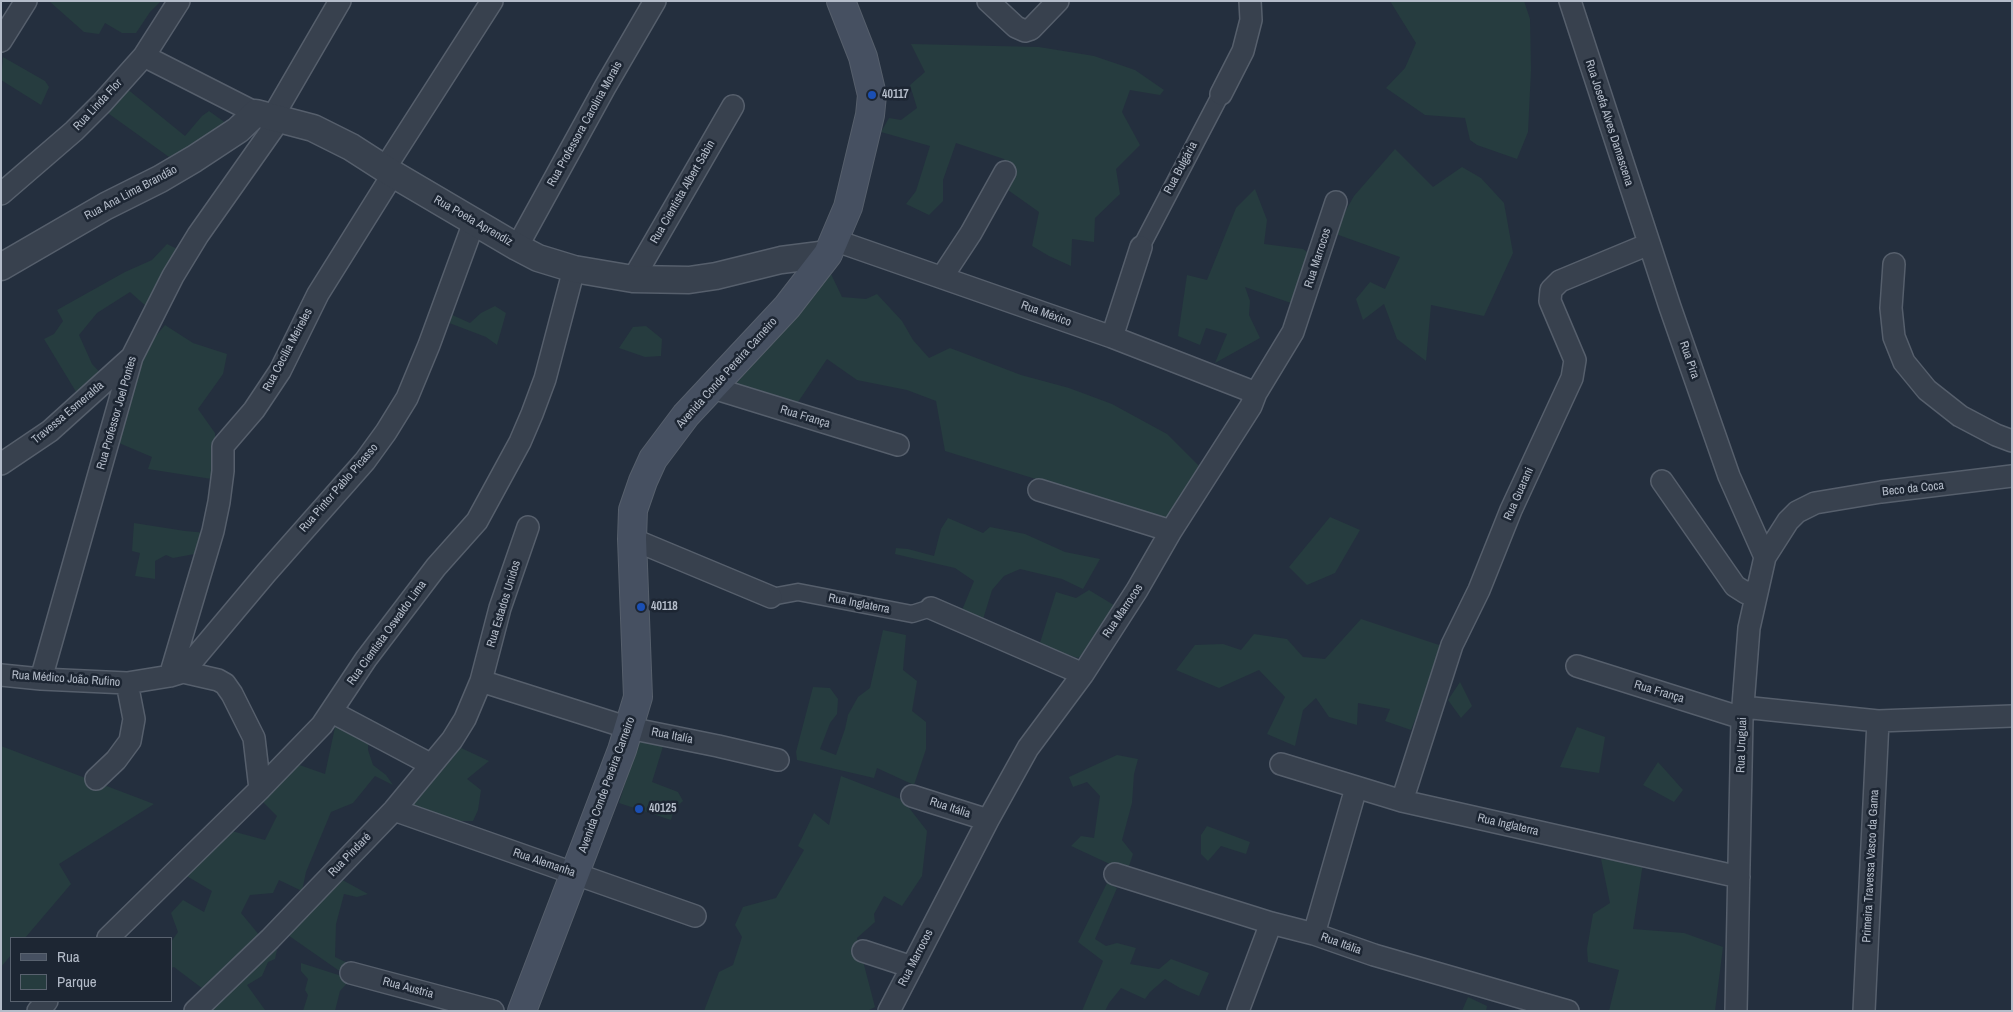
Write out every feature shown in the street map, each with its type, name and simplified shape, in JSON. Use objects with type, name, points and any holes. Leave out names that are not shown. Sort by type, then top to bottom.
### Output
[{"type":"main road","name":"Avenida Conde Pereira Carneiro","points":[[522,1011],[617,764],[638,697],[632,539],[633,510],[642,481],[653,459],[686,415],[787,308],[831,247],[848,207],[870,115],[872,95],[863,57],[841,1]]},
{"type":"street","points":[[1,41],[26,1]]},
{"type":"street","name":"Rua Linda Flor","points":[[1,194],[74,131],[144,56],[179,1]]},
{"type":"street","name":"Rua Ana Lima Brandão","points":[[1,267],[72,225],[194,159],[238,130],[269,117],[340,1]]},
{"type":"street","name":"Rua Cecília Meireles","points":[[177,674],[217,511],[223,471],[222,446],[254,410],[280,371],[318,294],[389,171],[492,1]]},
{"type":"street","name":"Rua Professora Carolina Morais","points":[[517,247],[605,87],[655,1]]},
{"type":"street","points":[[988,1],[1016,27],[1025,31],[1031,29],[1058,1]]},
{"type":"street","name":"Rua Bulgária","points":[[1112,337],[1141,247],[1243,51],[1251,20],[1250,1]]},
{"type":"street","name":"Rua Josefa Alves Damascena","points":[[1570,1],[1648,244]]},
{"type":"street","name":"Rua Poeta Aprendiz","points":[[144,56],[269,117],[313,128],[351,147],[517,247],[538,258],[574,269],[633,279],[662,280],[716,276],[831,247]]},
{"type":"street","name":"Rua Cientista Albert Sabin","points":[[633,279],[733,106]]},
{"type":"street","name":"Rua Professor Joel Pontes","points":[[41,679],[132,357],[173,276],[269,117]]},
{"type":"street","points":[[942,277],[971,233],[1004,172]]},
{"type":"street","name":"Rua Marrocos","points":[[889,1011],[988,820],[1028,748],[1082,674],[1137,590],[1171,531],[1251,406],[1256,393],[1293,332],[1336,202]]},
{"type":"street","name":"Rua Pintor Pablo Picasso","points":[[177,674],[365,462],[386,432],[407,398],[474,222]]},
{"type":"street","name":"Rua Pira","points":[[1648,244],[1729,476],[1765,557]]},
{"type":"street","name":"Rua Guarani","points":[[1402,801],[1452,645],[1479,590],[1511,510],[1572,378],[1574,360],[1550,301],[1551,290],[1560,281],[1648,244]]},
{"type":"street","name":"Rua México","points":[[831,247],[942,277],[1112,337],[1256,393]]},
{"type":"street","points":[[1894,264],[1891,308],[1894,337],[1904,362],[1927,390],[1960,416],[1996,435],[2012,441]]},
{"type":"street","name":"Rua Cientista Oswaldo Lima","points":[[109,937],[260,789],[322,725],[372,651],[436,567],[478,521],[520,442],[532,414],[545,379],[574,269]]},
{"type":"street","name":"Travessa Esmeralda","points":[[1,464],[50,431],[132,357]]},
{"type":"street","name":"Rua França","points":[[713,388],[898,445]]},
{"type":"street","name":"Beco da Coca","points":[[1815,503],[1881,492],[2012,476]]},
{"type":"street","points":[[1662,481],[1735,586],[1746,593],[1757,590]]},
{"type":"street","points":[[1039,490],[1171,531]]},
{"type":"street","name":"Rua Uruguai","points":[[1736,1011],[1743,712],[1749,628],[1765,557],[1788,521],[1797,512],[1815,503]]},
{"type":"street","name":"Rua Estados Unidos","points":[[480,681],[500,608],[528,527]]},
{"type":"street","name":"Rua Inglaterra","points":[[632,539],[771,597],[798,592],[912,614],[931,608],[1082,674]]},
{"type":"street","name":"Rua França","points":[[1577,666],[1743,712],[1878,721],[2012,716]]},
{"type":"street","name":"Rua Médico João Rufino","points":[[1,675],[127,683],[177,674],[218,680],[225,684],[232,694],[254,738],[260,789]]},
{"type":"street","name":"Rua Italía","points":[[480,681],[629,728],[778,760]]},
{"type":"street","name":"Rua Pindaré","points":[[195,1011],[270,939],[394,810],[430,764],[452,740],[465,719],[480,681]]},
{"type":"street","points":[[96,779],[116,760],[130,741],[134,719],[127,683]]},
{"type":"street","points":[[332,712],[430,764]]},
{"type":"street","name":"Primeira Travessa Vasco da Gama","points":[[1864,1011],[1878,721]]},
{"type":"street","name":"Rua Inglaterra","points":[[1280,764],[1402,801],[1739,877]]},
{"type":"street","points":[[1314,934],[1356,788]]},
{"type":"street","name":"Rua Itália","points":[[912,796],[988,820]]},
{"type":"street","name":"Rua Alemanha","points":[[394,810],[695,916]]},
{"type":"street","name":"Rua Itália","points":[[1115,874],[1271,923],[1314,934],[1374,955],[1568,1011]]},
{"type":"street","points":[[1238,1011],[1271,923]]},
{"type":"street","points":[[863,951],[912,967]]},
{"type":"street","name":"Rua Austria","points":[[351,973],[493,1011]]},
{"type":"green space","points":[[49,1],[161,1],[150,12],[136,33],[122,33],[105,23],[99,34],[84,32]]},
{"type":"green space","points":[[1390,1],[1524,1],[1530,19],[1531,70],[1528,132],[1517,159],[1477,145],[1470,140],[1465,118],[1425,115],[1386,88],[1405,68],[1416,43]]},
{"type":"green space","points":[[911,44],[1039,47],[1094,56],[1135,70],[1164,90],[1160,95],[1130,90],[1122,112],[1140,145],[1116,169],[1120,194],[1095,218],[1094,242],[1072,239],[1071,266],[1032,246],[1039,212],[1008,190],[1012,176],[1004,159],[956,143],[943,180],[943,201],[929,215],[906,204],[916,191],[930,146],[881,132],[889,118],[901,120],[917,108],[910,85],[925,72]]},
{"type":"green space","points":[[3,57],[45,81],[49,87],[41,105],[1,80]]},
{"type":"green space","points":[[126,88],[185,136],[202,116],[209,111],[230,126],[169,157],[105,111]]},
{"type":"green space","points":[[1395,149],[1433,187],[1462,167],[1481,178],[1504,203],[1513,253],[1484,316],[1431,305],[1426,361],[1397,339],[1384,304],[1363,320],[1356,299],[1370,282],[1385,289],[1400,257],[1333,233],[1354,196]]},
{"type":"green space","points":[[1255,189],[1267,220],[1264,244],[1303,249],[1324,264],[1291,303],[1245,287],[1250,301],[1249,315],[1260,338],[1215,363],[1227,334],[1206,328],[1200,345],[1178,336],[1187,275],[1207,280],[1236,208]]},
{"type":"green space","points":[[167,244],[183,252],[147,307],[130,292],[97,313],[79,335],[92,364],[105,378],[81,400],[44,339],[54,334],[63,321],[57,310],[125,272],[152,260]]},
{"type":"green space","points":[[831,274],[842,297],[866,299],[877,294],[902,321],[913,340],[929,358],[950,348],[1021,375],[1069,388],[1112,404],[1167,434],[1202,469],[1170,530],[1039,480],[945,451],[936,401],[907,390],[857,380],[827,359],[796,405],[735,385]]},
{"type":"green space","points":[[495,306],[506,313],[497,345],[486,337],[439,319],[450,314],[470,323],[481,313]]},
{"type":"green space","points":[[165,325],[193,343],[227,354],[223,374],[198,409],[215,433],[218,480],[148,469],[152,457],[119,443],[129,368]]},
{"type":"green space","points":[[646,326],[662,339],[661,356],[645,357],[619,348],[633,327]]},
{"type":"green space","points":[[1330,517],[1360,530],[1335,573],[1307,585],[1289,567]]},
{"type":"green space","points":[[948,518],[983,533],[990,527],[1025,534],[1065,552],[1100,559],[1083,589],[1062,579],[1020,569],[1004,576],[992,590],[980,629],[960,615],[974,581],[955,568],[895,554],[896,548],[934,556],[941,529]]},
{"type":"green space","points":[[134,523],[207,533],[200,553],[173,558],[166,555],[155,561],[155,579],[135,576],[140,553],[132,551]]},
{"type":"green space","points":[[1089,590],[1117,607],[1094,644],[1078,658],[1039,646],[1056,592],[1076,598]]},
{"type":"green space","points":[[1361,619],[1445,647],[1411,730],[1385,721],[1390,709],[1358,703],[1357,725],[1329,717],[1316,698],[1303,710],[1295,746],[1267,734],[1285,697],[1259,670],[1219,688],[1176,670],[1195,645],[1223,644],[1241,650],[1254,634],[1287,639],[1303,657],[1325,659]]},
{"type":"green space","points":[[883,630],[906,635],[903,670],[917,681],[912,711],[926,722],[926,749],[914,785],[877,768],[874,778],[797,760],[796,752],[813,687],[830,688],[838,699],[837,714],[830,723],[820,749],[836,755],[848,715],[858,697],[870,688]]},
{"type":"green space","points":[[1460,682],[1472,706],[1461,718],[1448,700]]},
{"type":"green space","points":[[337,718],[369,733],[368,750],[373,765],[386,775],[393,785],[375,776],[353,803],[331,812],[306,872],[302,891],[279,880],[273,893],[250,895],[241,913],[260,936],[277,950],[275,959],[268,962],[262,976],[247,985],[265,1010],[213,1011],[210,1007],[207,992],[174,967],[172,968],[172,941],[178,932],[171,913],[183,900],[204,912],[212,891],[185,875],[228,830],[265,840],[277,816],[258,797],[291,762],[325,774]]},
{"type":"green space","points":[[1577,727],[1605,737],[1599,773],[1560,767]]},
{"type":"green space","points":[[646,736],[665,740],[652,782],[678,792],[683,801],[674,809],[671,820],[619,803],[637,745]]},
{"type":"green space","points":[[1,746],[154,804],[59,864],[71,884],[26,937],[10,937],[10,956],[1,967]]},
{"type":"green space","points":[[459,747],[489,761],[467,779],[481,790],[478,810],[473,821],[421,821],[410,798]]},
{"type":"green space","points":[[1117,755],[1138,759],[1134,774],[1132,803],[1122,840],[1133,854],[1127,872],[1071,846],[1081,836],[1094,838],[1100,796],[1087,782],[1073,787],[1069,777]]},
{"type":"green space","points":[[1658,762],[1683,790],[1674,802],[1643,785]]},
{"type":"green space","points":[[841,776],[903,800],[927,831],[922,876],[902,906],[884,896],[874,914],[875,922],[857,938],[875,1007],[867,1011],[704,1011],[719,972],[733,965],[742,937],[735,925],[743,907],[776,898],[804,850],[798,846],[814,813],[829,825]]},
{"type":"green space","points":[[1207,826],[1250,842],[1246,854],[1221,846],[1208,861],[1201,854],[1201,835]]},
{"type":"green space","points":[[1601,859],[1643,863],[1633,929],[1684,933],[1723,947],[1715,1011],[1609,1011],[1619,970],[1588,962],[1587,949],[1593,914],[1610,903]]},
{"type":"green space","points":[[337,877],[368,894],[357,897],[344,894],[336,924],[335,957],[354,966],[351,973],[338,970],[285,933]]},
{"type":"green space","points":[[1107,883],[1117,888],[1095,939],[1106,946],[1117,943],[1136,948],[1130,964],[1159,969],[1171,959],[1209,973],[1199,996],[1165,979],[1145,999],[1121,988],[1105,1011],[1082,1011],[1103,961],[1078,942]]},
{"type":"green space","points":[[301,963],[351,979],[340,991],[335,1011],[303,1011],[308,995],[305,990],[308,979],[301,971]]},
{"type":"green space","points":[[1468,997],[1487,1006],[1486,1011],[1462,1011]]},
{"type":"place","name":"40117","points":[[872,95]]},
{"type":"place","name":"40118","points":[[641,607]]},
{"type":"place","name":"40125","points":[[639,809]]}]
